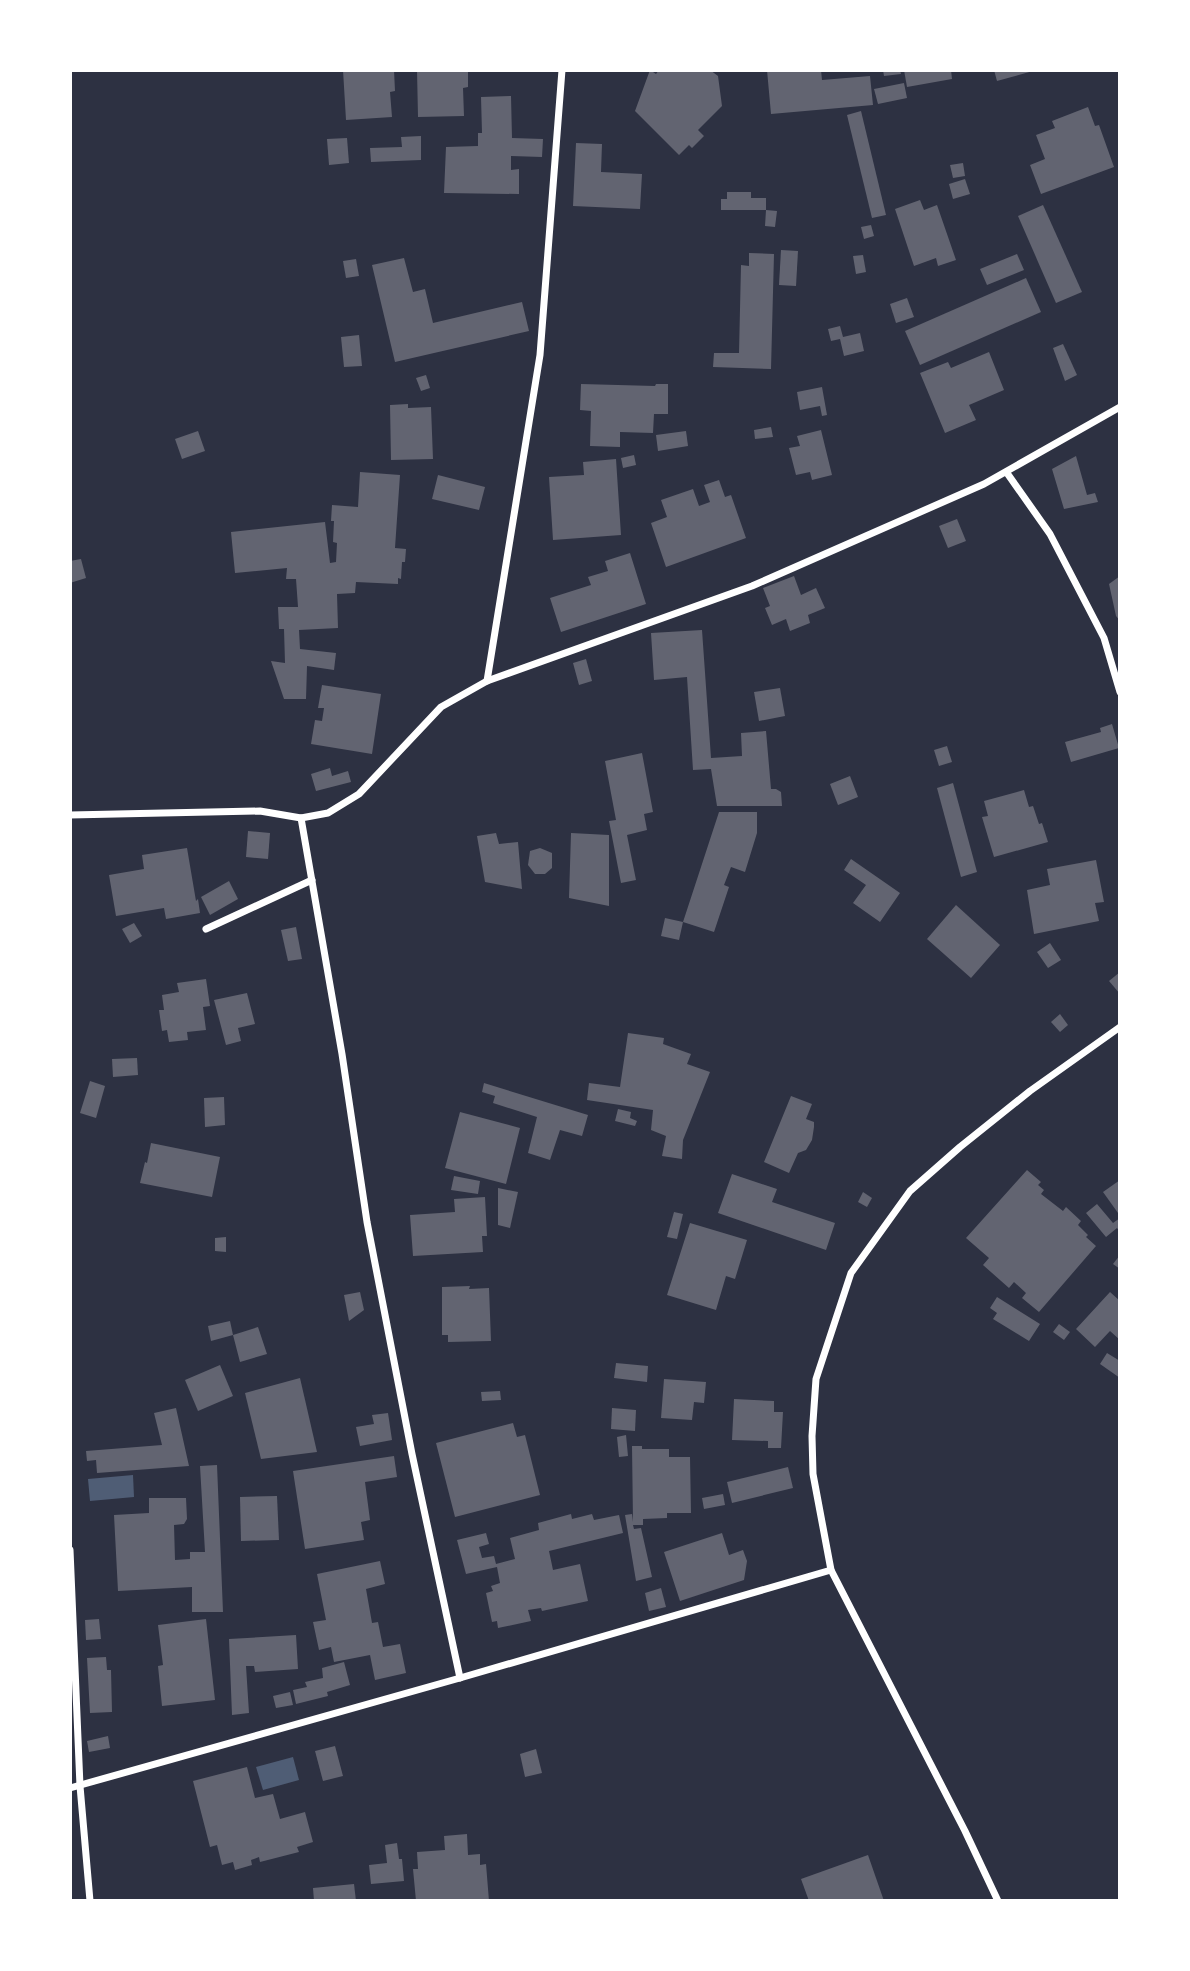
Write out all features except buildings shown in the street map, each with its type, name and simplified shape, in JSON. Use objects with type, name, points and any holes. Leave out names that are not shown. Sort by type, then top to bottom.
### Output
[{"type":"street","points":[[487,681],[540,355],[562,70]]},
{"type":"street","points":[[70,815],[260,811],[301,818],[328,813],[359,794],[442,707],[487,681],[752,586],[1007,473],[1120,407]]},
{"type":"street","points":[[1007,473],[1050,534],[1104,638],[1120,692]]},
{"type":"street","points":[[301,818],[368,1222],[412,1454],[460,1678]]},
{"type":"street","points":[[206,929],[312,880]]},
{"type":"street","points":[[998,1901],[831,1570],[813,1474],[816,1379],[851,1273],[910,1191],[1030,1091],[1120,1027]]},
{"type":"street","points":[[70,1550],[80,1786],[90,1901]]},
{"type":"street","points":[[70,1788],[831,1570]]},
{"type":"water","points":[[133,1475],[134,1497],[90,1501],[88,1479]]},
{"type":"water","points":[[293,1757],[299,1780],[263,1790],[256,1767]]}]
